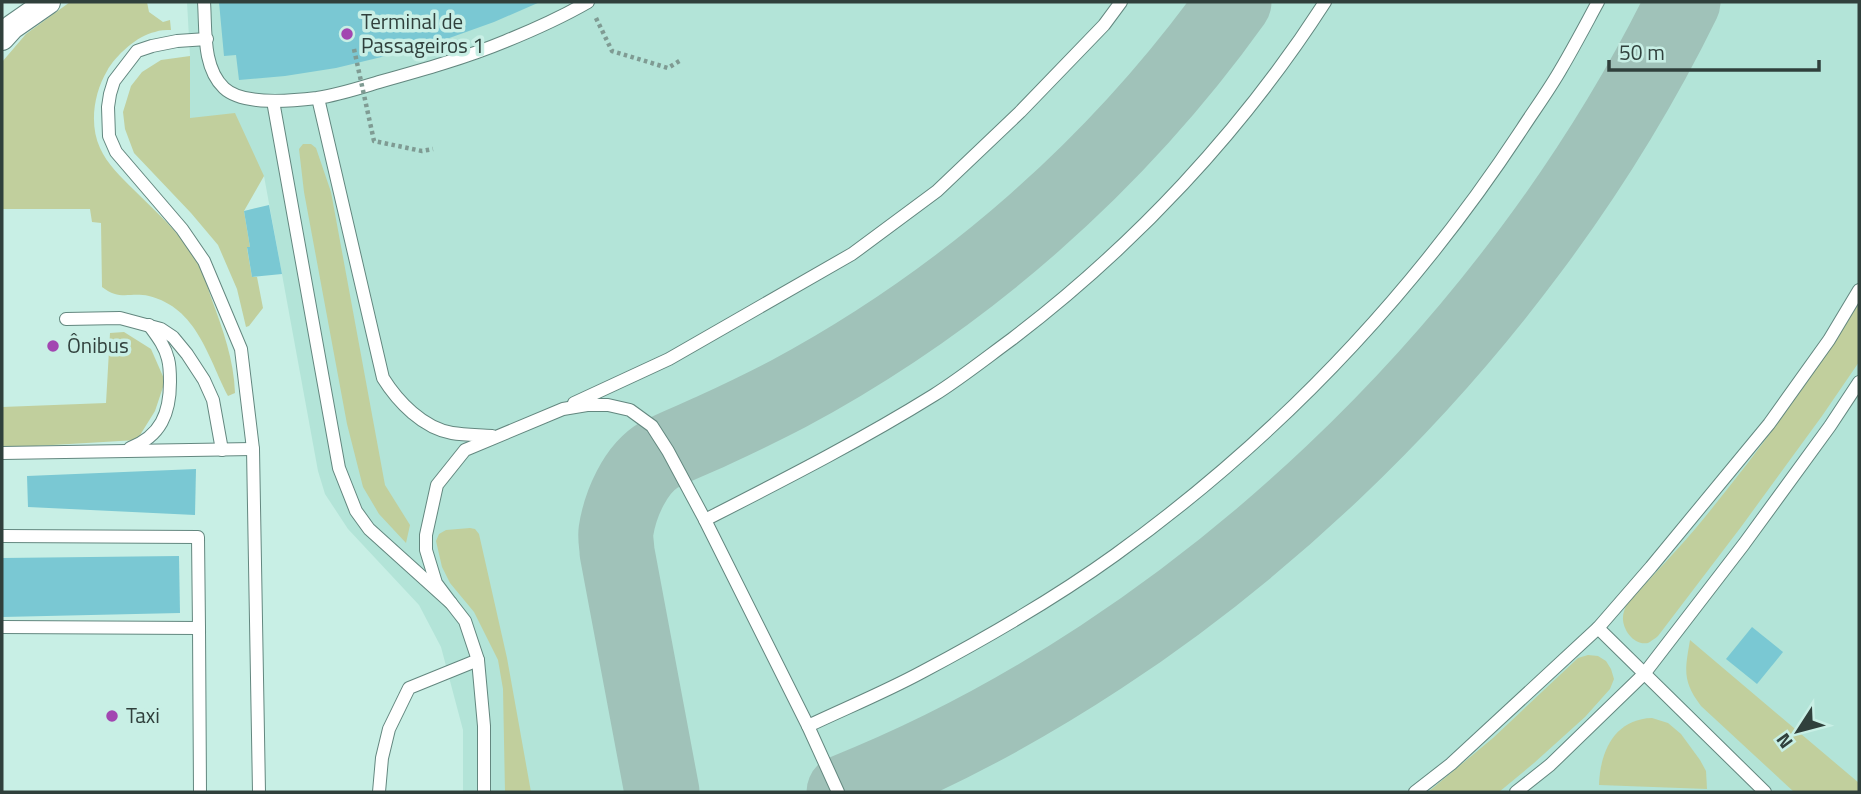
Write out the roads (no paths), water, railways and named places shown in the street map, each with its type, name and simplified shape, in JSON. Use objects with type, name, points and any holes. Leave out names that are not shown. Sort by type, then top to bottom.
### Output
[{"type":"street","points":[[2,38],[12,27],[48,2]]},
{"type":"lane","points":[[204,2],[211,67],[216,79],[235,95],[273,101],[318,97],[414,72],[505,42],[588,2]]},
{"type":"lane","points":[[484,792],[484,726],[478,660],[465,621],[436,583],[426,550],[426,535],[437,485],[465,450],[563,409],[669,359],[852,254],[937,191],[1030,103],[1104,25],[1121,2]]},
{"type":"lane","points":[[705,520],[839,451],[936,394],[1049,310],[1112,255],[1172,196],[1274,77],[1325,2]]},
{"type":"lane","points":[[808,726],[920,673],[997,630],[1113,556],[1221,471],[1287,413],[1410,282],[1459,220],[1560,71],[1598,2]]},
{"type":"lane","points":[[207,39],[177,41],[137,51],[114,81],[108,107],[109,136],[116,152],[182,229],[204,261],[241,349],[253,449],[259,792]]},
{"type":"lane","points":[[318,97],[383,379],[402,404],[428,424],[450,433],[495,436]]},
{"type":"lane","points":[[273,101],[339,468],[356,511],[369,529],[451,603]]},
{"type":"lane","points":[[1415,792],[1451,764],[1598,628],[1769,425],[1829,340],[1859,289]]},
{"type":"lane","points":[[66,319],[120,318],[161,329],[173,337],[204,380],[217,415],[222,450]]},
{"type":"lane","points":[[122,451],[153,435],[167,411],[170,395],[169,360],[162,343],[149,325]]},
{"type":"lane","points":[[1516,792],[1550,765],[1644,674],[1807,458],[1859,382]]},
{"type":"lane","points":[[563,409],[608,405],[630,410],[652,426],[705,520],[838,792]]},
{"type":"lane","points":[[2,453],[253,449]]},
{"type":"lane","points":[[2,536],[198,537],[200,792]]},
{"type":"lane","points":[[2,627],[199,628]]},
{"type":"lane","points":[[1598,628],[1765,792]]},
{"type":"lane","points":[[379,792],[388,729],[409,688],[478,660]]},
{"type":"place","name":"Terminal de Passageiros 1","points":[[347,34]]},
{"type":"place","name":"Ônibus","points":[[53,346]]},
{"type":"place","name":"Taxi","points":[[112,716]]}]
